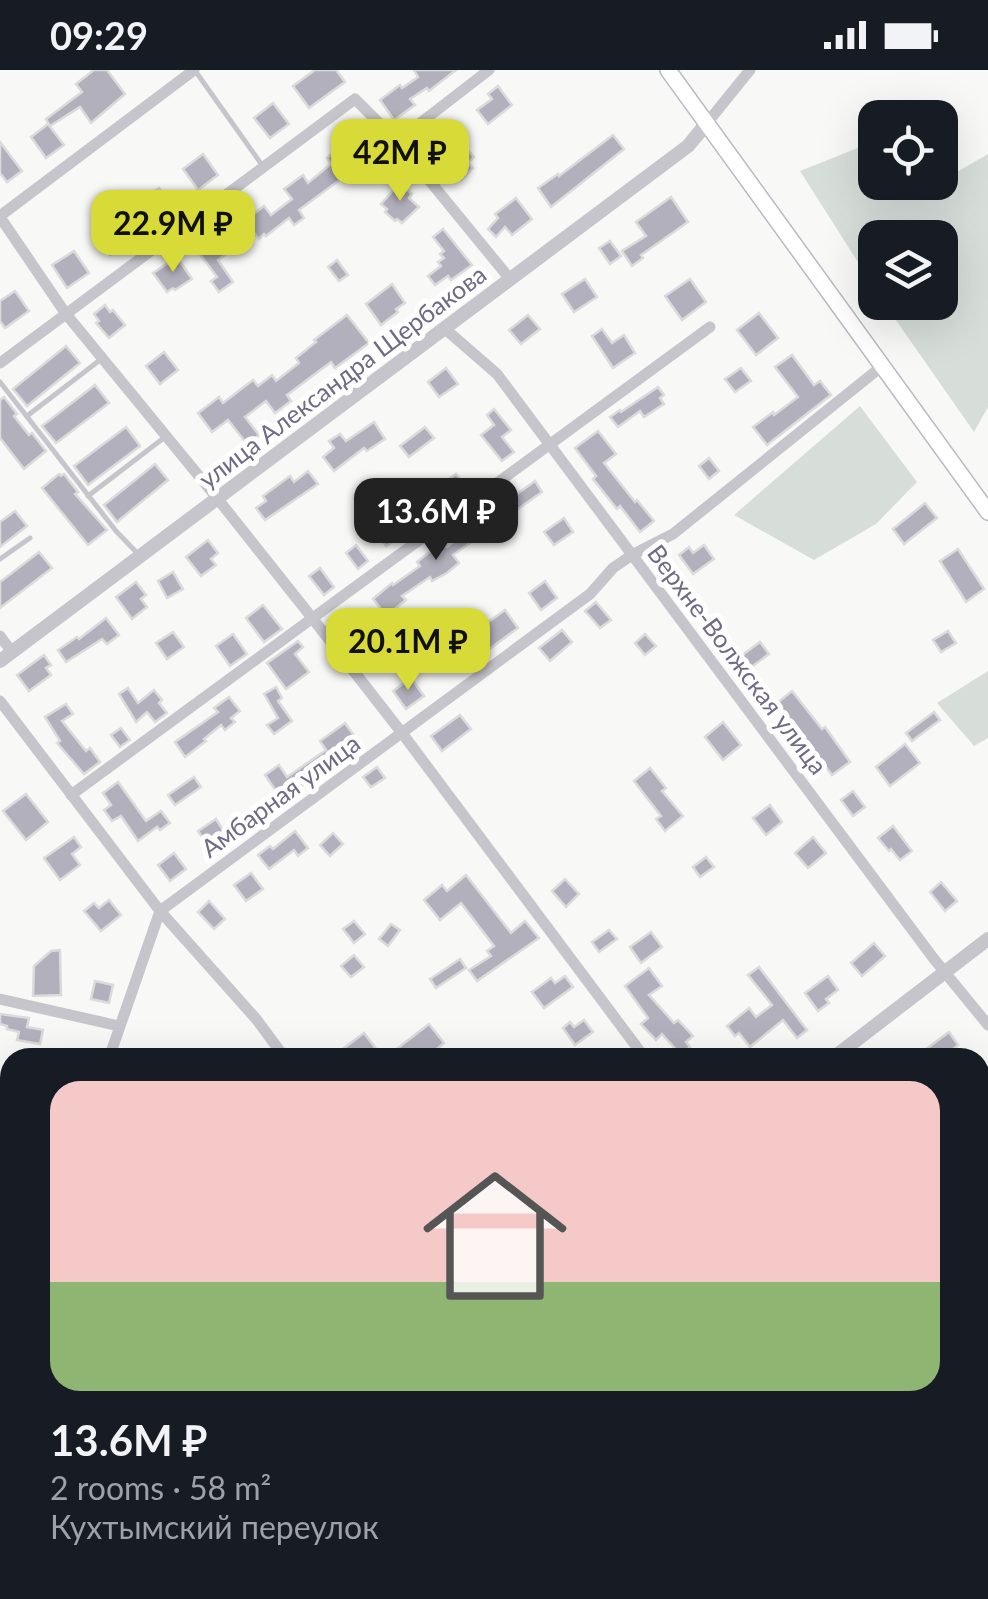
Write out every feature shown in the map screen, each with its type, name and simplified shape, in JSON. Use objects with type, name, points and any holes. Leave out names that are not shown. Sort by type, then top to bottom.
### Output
[{"type":"main road","points":[[668,70],[988,512]]},
{"type":"street","points":[[194,70],[0,217],[66,314],[402,733],[638,1048]]},
{"type":"street","points":[[397,140],[489,70]]},
{"type":"street","points":[[707,123],[750,70]]},
{"type":"street","points":[[0,362],[355,100],[397,140],[510,279]]},
{"type":"street","name":"улица Александра Щербакова","points":[[6,656],[688,146],[707,123]]},
{"type":"street","points":[[71,795],[710,327]]},
{"type":"street","name":"Верхне-Волжская улица","points":[[444,328],[498,374],[988,1025]]},
{"type":"street","name":"Амбарная улица","points":[[160,911],[590,594],[613,568],[674,534],[882,367]]},
{"type":"street","points":[[0,636],[6,656]]},
{"type":"street","points":[[0,701],[160,911],[278,1048]]},
{"type":"street","points":[[112,1048],[160,911]]},
{"type":"street","points":[[846,1048],[988,939]]},
{"type":"street","points":[[0,999],[119,1026]]},
{"type":"lane","points":[[194,70],[264,167]]},
{"type":"lane","points":[[26,416],[102,358]]},
{"type":"lane","points":[[0,382],[116,532],[140,556]]},
{"type":"lane","points":[[88,496],[166,436]]},
{"type":"lane","points":[[0,559],[30,538]]},
{"type":"shaded area","points":[[858,148],[858,200],[958,200],[958,171],[988,154],[988,407],[974,432],[896,320],[958,320],[958,220],[858,220],[858,262],[800,171]]},
{"type":"shaded area","points":[[860,406],[917,482],[876,524],[814,560],[734,515]]},
{"type":"shaded area","points":[[988,671],[988,738],[974,746],[937,703]]},
{"type":"building","points":[[94,70],[107,70],[125,94],[91,123],[80,107],[50,126],[46,119],[82,92],[76,84]]},
{"type":"building","points":[[315,70],[336,70],[345,82],[309,108],[293,86]]},
{"type":"building","points":[[414,70],[456,70],[429,91],[427,88],[410,99],[415,105],[394,120],[380,100],[418,77]]},
{"type":"building","points":[[498,86],[512,105],[488,124],[477,110],[492,99],[488,94]]},
{"type":"building","points":[[273,103],[289,124],[270,138],[254,118]]},
{"type":"building","points":[[48,124],[64,145],[46,158],[31,137]]},
{"type":"building","points":[[448,129],[474,157],[468,163],[473,168],[461,180],[452,174],[445,181],[421,155]]},
{"type":"building","points":[[613,135],[624,149],[551,207],[538,188]]},
{"type":"building","points":[[348,141],[364,162],[299,210],[304,218],[294,225],[289,218],[259,239],[248,225],[254,220],[251,216],[264,206],[271,215],[292,199],[284,189],[303,175],[308,183],[331,164],[327,158]]},
{"type":"building","points":[[0,142],[22,171],[7,182],[0,173]]},
{"type":"building","points":[[203,154],[218,175],[198,190],[183,169]]},
{"type":"building","points":[[400,183],[419,207],[402,223],[385,212],[387,209],[381,204]]},
{"type":"building","points":[[159,188],[174,209],[154,223],[139,202]]},
{"type":"building","points":[[671,197],[688,222],[641,255],[643,258],[632,266],[622,251],[646,236],[636,222]]},
{"type":"building","points":[[516,198],[532,219],[512,235],[505,227],[496,237],[488,229],[498,218],[495,214]]},
{"type":"building","points":[[116,219],[131,240],[110,255],[95,234]]},
{"type":"building","points":[[443,229],[472,265],[451,280],[448,276],[435,285],[428,276],[441,266],[438,262],[444,258],[440,254],[444,251],[433,237]]},
{"type":"building","points":[[213,230],[229,252],[218,260],[233,282],[219,292],[211,281],[217,277],[193,245]]},
{"type":"building","points":[[610,241],[621,256],[610,264],[599,248]]},
{"type":"building","points":[[74,251],[89,273],[67,288],[52,265]]},
{"type":"building","points":[[177,257],[192,279],[167,292],[153,273]]},
{"type":"building","points":[[337,260],[348,275],[339,281],[328,267]]},
{"type":"building","points":[[585,279],[597,297],[574,312],[562,294]]},
{"type":"building","points":[[690,279],[706,302],[682,320],[665,296]]},
{"type":"building","points":[[392,284],[405,303],[381,325],[366,304]]},
{"type":"building","points":[[15,291],[29,311],[5,328],[0,321],[0,301]]},
{"type":"building","points":[[105,305],[125,325],[109,338],[96,323],[99,321],[94,314]]},
{"type":"building","points":[[759,313],[778,338],[756,355],[737,330]]},
{"type":"building","points":[[347,315],[369,343],[335,368],[331,362],[287,395],[291,401],[275,413],[266,401],[245,417],[259,435],[247,444],[228,420],[212,432],[198,413],[219,397],[223,403],[253,380],[258,386],[272,375],[276,381],[299,363],[296,358],[314,340]]},
{"type":"building","points":[[528,315],[540,329],[521,344],[509,330]]},
{"type":"building","points":[[602,329],[612,343],[624,335],[635,353],[613,368],[592,336]]},
{"type":"building","points":[[66,346],[80,363],[27,406],[13,389]]},
{"type":"building","points":[[164,352],[178,370],[160,384],[146,366]]},
{"type":"building","points":[[792,355],[814,385],[820,381],[831,395],[767,445],[753,427],[798,397],[775,367]]},
{"type":"building","points":[[446,368],[458,384],[439,397],[428,382]]},
{"type":"building","points":[[741,368],[751,381],[735,392],[725,379]]},
{"type":"building","points":[[95,385],[109,403],[56,443],[42,426]]},
{"type":"building","points":[[658,387],[664,404],[644,417],[640,411],[618,427],[610,417],[621,412]]},
{"type":"building","points":[[4,397],[17,414],[14,416],[46,451],[24,469],[0,438],[0,400]]},
{"type":"building","points":[[494,409],[511,430],[502,437],[514,452],[502,461],[481,435],[494,425],[487,415]]},
{"type":"building","points":[[374,422],[385,439],[367,451],[364,448],[334,471],[323,457],[334,448],[329,441],[340,434],[346,441]]},
{"type":"building","points":[[126,427],[140,446],[88,485],[74,466]]},
{"type":"building","points":[[425,427],[434,438],[409,457],[400,446]]},
{"type":"building","points":[[598,431],[616,454],[604,463],[654,521],[640,532],[593,479],[596,476],[575,448]]},
{"type":"building","points":[[709,458],[719,471],[709,479],[699,466]]},
{"type":"building","points":[[155,464],[168,480],[117,522],[104,505]]},
{"type":"building","points":[[308,471],[318,484],[265,520],[256,508],[266,501],[263,496],[290,476],[294,482]]},
{"type":"building","points":[[64,474],[78,492],[75,494],[107,530],[88,545],[42,488]]},
{"type":"building","points":[[456,474],[466,487],[451,497],[455,501],[444,509],[441,505],[422,520],[412,507],[440,481],[442,484]]},
{"type":"building","points":[[535,481],[542,492],[453,555],[459,563],[447,573],[432,581],[430,577],[402,596],[406,600],[361,636],[366,642],[356,650],[337,626],[354,612],[362,621],[381,609],[373,599],[420,566],[417,562],[442,542],[447,547],[473,526],[469,521],[514,489],[517,494]]},
{"type":"building","points":[[925,503],[937,518],[904,544],[893,529]]},
{"type":"building","points":[[377,506],[399,537],[386,546],[365,515]]},
{"type":"building","points":[[15,511],[27,526],[0,547],[0,522]]},
{"type":"building","points":[[564,518],[573,532],[554,545],[544,532]]},
{"type":"building","points":[[208,540],[218,553],[211,559],[216,565],[201,576],[186,557]]},
{"type":"building","points":[[356,545],[368,561],[358,569],[346,553]]},
{"type":"building","points":[[704,545],[714,559],[693,574],[679,555],[689,547],[693,553]]},
{"type":"building","points":[[958,549],[984,589],[966,602],[940,561]]},
{"type":"building","points":[[39,552],[52,568],[0,608],[0,582]]},
{"type":"building","points":[[320,568],[334,587],[324,595],[309,576]]},
{"type":"building","points":[[173,572],[183,589],[167,598],[158,581]]},
{"type":"building","points":[[545,581],[557,598],[541,610],[529,593]]},
{"type":"building","points":[[136,582],[146,595],[141,599],[147,607],[132,619],[116,597]]},
{"type":"building","points":[[596,602],[611,620],[600,628],[585,611]]},
{"type":"building","points":[[263,605],[282,629],[264,642],[246,618]]},
{"type":"building","points":[[505,610],[518,628],[472,662],[458,644]]},
{"type":"building","points":[[106,618],[119,635],[107,644],[102,639],[66,662],[58,650]]},
{"type":"building","points":[[562,630],[572,642],[550,661],[539,648]]},
{"type":"building","points":[[948,631],[956,643],[941,652],[933,640]]},
{"type":"building","points":[[173,632],[184,647],[167,659],[156,643]]},
{"type":"building","points":[[233,634],[247,654],[230,666],[216,646]]},
{"type":"building","points":[[645,634],[656,646],[645,655],[635,643]]},
{"type":"building","points":[[298,641],[303,647],[295,654],[309,672],[286,689],[267,663]]},
{"type":"building","points":[[760,642],[769,654],[750,668],[741,656]]},
{"type":"building","points":[[44,655],[51,665],[46,668],[51,675],[29,691],[17,675]]},
{"type":"building","points":[[411,678],[424,696],[406,709],[393,691]]},
{"type":"building","points":[[276,687],[282,698],[278,701],[292,721],[274,734],[267,725],[278,718],[264,694]]},
{"type":"building","points":[[128,688],[138,703],[154,690],[167,713],[155,722],[147,712],[136,722],[119,694]]},
{"type":"building","points":[[792,691],[850,762],[832,775],[777,703]]},
{"type":"building","points":[[229,697],[240,711],[231,718],[235,722],[225,730],[221,725],[185,757],[175,742],[218,712],[214,708]]},
{"type":"building","points":[[66,704],[73,714],[62,721],[100,762],[84,774],[57,743],[60,741],[45,717]]},
{"type":"building","points":[[934,712],[940,720],[912,741],[906,733]]},
{"type":"building","points":[[460,715],[471,729],[442,751],[431,736]]},
{"type":"building","points":[[723,722],[741,745],[723,760],[705,737]]},
{"type":"building","points":[[345,723],[360,744],[282,800],[265,775],[279,765],[287,777],[326,750],[320,741]]},
{"type":"building","points":[[121,728],[130,740],[120,747],[111,735]]},
{"type":"building","points":[[905,744],[920,763],[890,786],[876,767]]},
{"type":"building","points":[[377,767],[385,778],[371,787],[363,777]]},
{"type":"building","points":[[650,768],[666,788],[662,791],[683,816],[665,831],[656,819],[661,816],[634,781]]},
{"type":"building","points":[[194,777],[201,787],[175,805],[168,795]]},
{"type":"building","points":[[118,782],[146,821],[161,811],[170,823],[138,841],[121,816],[112,821],[104,810],[111,805],[103,793]]},
{"type":"building","points":[[853,791],[865,807],[853,816],[841,800]]},
{"type":"building","points":[[26,794],[48,822],[26,840],[3,811]]},
{"type":"building","points":[[770,805],[782,822],[766,835],[753,818]]},
{"type":"building","points":[[216,819],[228,838],[211,850],[198,831]]},
{"type":"building","points":[[893,826],[912,851],[900,860],[878,838]]},
{"type":"building","points":[[295,831],[308,848],[298,856],[294,850],[269,869],[258,855],[270,846],[273,849]]},
{"type":"building","points":[[333,833],[343,844],[330,856],[320,845]]},
{"type":"building","points":[[74,837],[81,847],[72,854],[80,865],[60,880],[44,858]]},
{"type":"building","points":[[813,837],[826,853],[808,868],[795,853]]},
{"type":"building","points":[[174,853],[186,869],[170,881],[158,865]]},
{"type":"building","points":[[706,857],[714,867],[700,877],[693,867]]},
{"type":"building","points":[[251,873],[263,889],[246,901],[234,885]]},
{"type":"building","points":[[466,875],[511,933],[525,921],[539,938],[477,981],[469,970],[491,956],[487,951],[494,946],[461,903],[440,920],[424,900],[442,885],[447,891]]},
{"type":"building","points":[[565,879],[579,894],[566,907],[552,891]]},
{"type":"building","points":[[941,882],[957,901],[945,911],[930,892]]},
{"type":"building","points":[[109,900],[121,915],[101,931],[84,911],[94,903],[99,908]]},
{"type":"building","points":[[209,901],[225,919],[214,929],[198,912]]},
{"type":"building","points":[[354,921],[365,934],[354,943],[343,929]]},
{"type":"building","points":[[391,924],[400,930],[388,946],[379,939]]},
{"type":"building","points":[[609,930],[617,939],[599,952],[592,942]]},
{"type":"building","points":[[651,932],[662,947],[641,963],[630,947]]},
{"type":"building","points":[[874,943],[885,956],[862,976],[851,963]]},
{"type":"building","points":[[60,950],[61,995],[33,996],[34,966],[51,951]]},
{"type":"building","points":[[354,955],[364,967],[351,977],[341,966]]},
{"type":"building","points":[[460,959],[466,968],[436,988],[430,979]]},
{"type":"building","points":[[759,967],[807,1030],[797,1038],[783,1020],[750,1047],[727,1026],[749,1008],[756,1017],[772,1005],[748,975]]},
{"type":"building","points":[[649,968],[662,986],[649,995],[674,1023],[678,1020],[693,1036],[686,1042],[690,1047],[675,1048],[662,1034],[656,1040],[641,1024],[648,1018],[625,986]]},
{"type":"building","points":[[565,976],[573,987],[544,1008],[532,992],[551,978],[555,983]]},
{"type":"building","points":[[828,976],[838,990],[818,1011],[805,993]]},
{"type":"building","points":[[95,981],[113,985],[109,1003],[91,999]]},
{"type":"building","points":[[0,1014],[29,1018],[27,1027],[43,1030],[40,1044],[17,1040],[19,1032],[0,1024]]},
{"type":"building","points":[[584,1020],[593,1032],[575,1045],[563,1028],[570,1022],[574,1027]]},
{"type":"building","points":[[429,1024],[444,1043],[438,1048],[398,1048]]},
{"type":"building","points":[[949,1032],[958,1045],[954,1048],[927,1048]]},
{"type":"building","points":[[364,1033],[375,1048],[344,1048]]}]
